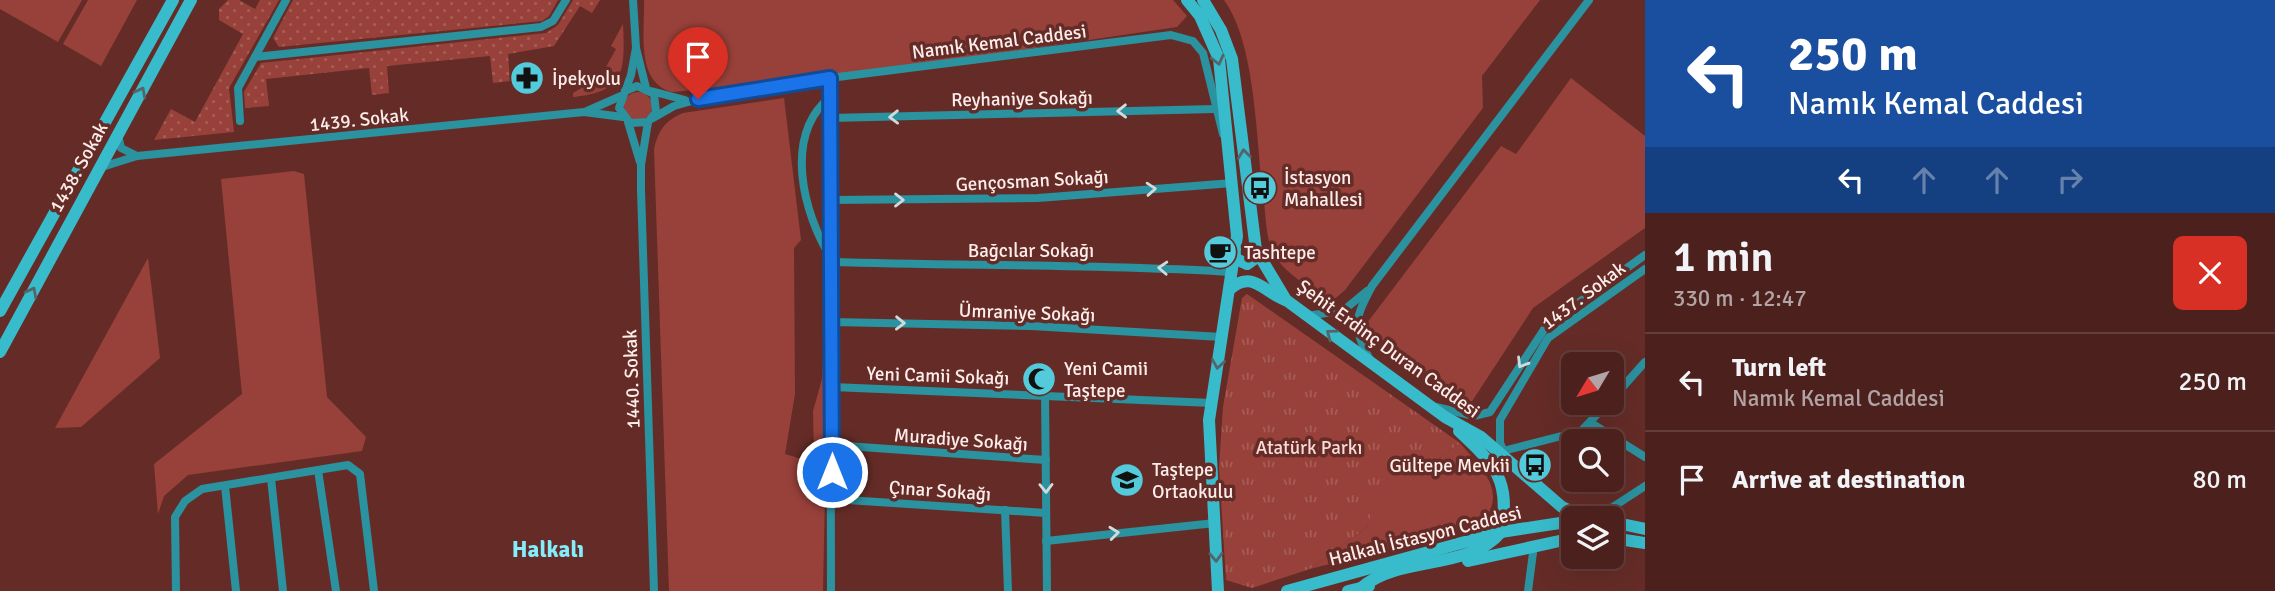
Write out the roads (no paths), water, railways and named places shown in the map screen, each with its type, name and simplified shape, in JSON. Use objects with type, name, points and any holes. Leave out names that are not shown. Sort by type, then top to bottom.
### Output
[{"type":"main road","name":"1438. Sokak","points":[[0,311],[173,0]]},
{"type":"main road","name":"1438. Sokak","points":[[0,352],[191,0]]},
{"type":"main road","points":[[1187,0],[1200,16],[1219,59],[1234,183],[1237,236],[1209,420],[1218,591]]},
{"type":"main road","name":"Şehit Erdinç Duran Caddesi","points":[[1203,0],[1221,30],[1232,59],[1256,250],[1286,300],[1445,417],[1481,437],[1561,506]]},
{"type":"main road","points":[[1234,248],[1236,259],[1247,264],[1254,259],[1256,250]]},
{"type":"main road","points":[[1229,290],[1241,281],[1249,280],[1286,300]]},
{"type":"main road","points":[[1354,589],[1379,577],[1481,548],[1492,543],[1501,532],[1506,501],[1499,474],[1485,456],[1445,417]]},
{"type":"main road","name":"Halkalı İstasyon Caddesi","points":[[1287,591],[1501,532],[1561,523]]},
{"type":"main road","points":[[1624,525],[1645,529]]},
{"type":"main road","name":"Halkalı İstasyon Caddesi","points":[[1354,589],[1508,550],[1561,540]]},
{"type":"main road","points":[[1624,540],[1645,543]]},
{"type":"street","points":[[240,121],[237,90],[286,0]]},
{"type":"street","points":[[255,57],[541,27],[553,21],[566,0]]},
{"type":"street","points":[[633,0],[636,48],[648,89],[657,106],[651,120],[641,165]]},
{"type":"street","points":[[1373,365],[1356,330],[1357,316],[1372,286],[1590,0]]},
{"type":"street","name":"Namık Kemal Caddesi","points":[[692,101],[830,78],[1171,35],[1193,41],[1203,53],[1215,109]]},
{"type":"street","points":[[636,48],[619,108],[641,165]]},
{"type":"street","points":[[830,78],[831,591]]},
{"type":"street","points":[[584,112],[637,86],[666,97],[692,101]]},
{"type":"street","points":[[830,97],[818,107],[808,122],[803,164],[812,225],[831,260]]},
{"type":"street","points":[[584,112],[625,119],[636,125],[651,120],[674,106],[692,101]]},
{"type":"street","points":[[1215,109],[1231,160]]},
{"type":"street","name":"Reyhaniye Sokağı","points":[[830,118],[1215,109]]},
{"type":"street","name":"1439. Sokak","points":[[98,170],[137,156],[584,112]]},
{"type":"street","points":[[118,135],[121,148],[137,156]]},
{"type":"street","name":"1440. Sokak","points":[[641,165],[654,591]]},
{"type":"street","name":"Gençosman Sokağı","points":[[831,200],[1038,198],[1234,183]]},
{"type":"street","points":[[1426,403],[1453,413],[1474,416],[1490,412],[1547,325],[1645,256]]},
{"type":"street","name":"Bağcılar Sokağı","points":[[831,260],[1035,267],[1121,266],[1231,272]]},
{"type":"street","name":"1437. Sokak","points":[[1506,456],[1499,434],[1500,420],[1548,338],[1645,269]]},
{"type":"street","points":[[1308,316],[1344,310],[1372,286]]},
{"type":"street","name":"Ümraniye Sokağı","points":[[831,322],[1031,326],[1222,337]]},
{"type":"street","points":[[1624,385],[1645,362]]},
{"type":"street","name":"Yeni Camii Sokağı","points":[[832,387],[1212,402]]},
{"type":"street","points":[[1045,395],[1047,591]]},
{"type":"street","points":[[1506,456],[1581,431],[1598,415]]},
{"type":"street","points":[[1591,423],[1645,457]]},
{"type":"street","name":"Muradiye Sokağı","points":[[832,445],[1046,460]]},
{"type":"street","points":[[176,591],[176,517],[185,501],[202,489],[348,465],[360,474],[374,591]]},
{"type":"street","points":[[318,470],[336,591]]},
{"type":"street","points":[[271,478],[283,591]]},
{"type":"street","points":[[1614,506],[1645,485]]},
{"type":"street","points":[[225,486],[236,591]]},
{"type":"street","name":"Çınar Sokağı","points":[[832,499],[1046,513]]},
{"type":"street","points":[[1005,510],[1008,591]]},
{"type":"street","points":[[1046,541],[1215,523]]},
{"type":"street","points":[[1528,591],[1534,545]]},
{"type":"place","name":"İpekyolu","points":[[527,78]]},
{"type":"place","name":"İstasyon Mahallesi","points":[[1260,188]]},
{"type":"place","name":"Tashtepe","points":[[1220,252]]},
{"type":"place","name":"Yeni Camii Taştepe","points":[[1039,379]]},
{"type":"place","name":"Gültepe Mevkii","points":[[1535,465]]},
{"type":"place","name":"Taştepe Ortaokulu","points":[[1127,480]]},
{"type":"district","name":"Halkalı","points":[[548,549]]},
{"type":"park label","name":"Atatürk Parkı","points":[[1309,447]]}]
